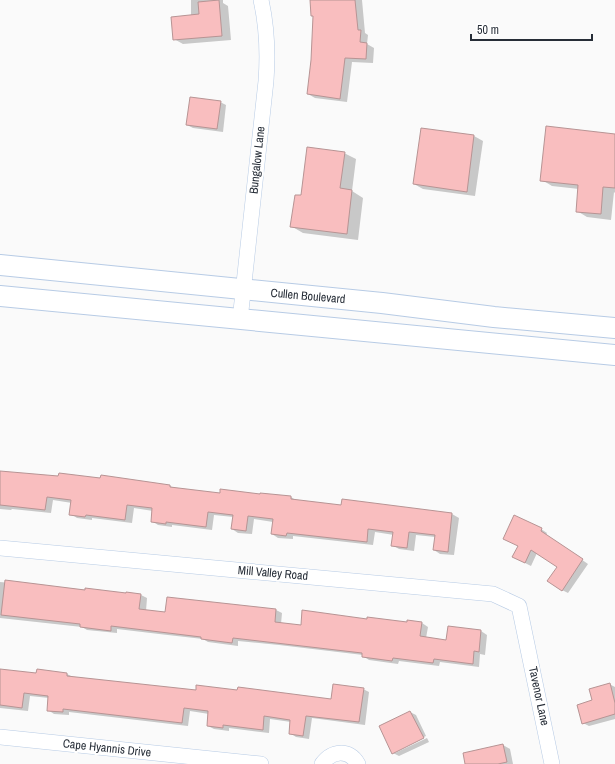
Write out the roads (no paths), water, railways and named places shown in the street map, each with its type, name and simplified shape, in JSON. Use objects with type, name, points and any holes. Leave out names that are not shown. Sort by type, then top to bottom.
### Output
[{"type":"main road","name":"Cullen Boulevard","points":[[0,265],[382,303],[494,317],[615,328]]},
{"type":"main road","points":[[0,296],[615,355]]},
{"type":"main road","points":[[491,344],[494,317]]},
{"type":"street","name":"Bungalow Lane","points":[[240,320],[266,81],[266,36],[261,0]]},
{"type":"street","name":"Mill Valley Road","points":[[0,548],[493,594],[520,606],[524,629]]},
{"type":"street","name":"Tavenor Lane","points":[[524,629],[552,764]]},
{"type":"street","name":"Cape Hyannis Drive","points":[[0,737],[261,764]]},
{"type":"street","points":[[322,764],[330,755],[342,753],[353,758],[358,764]]}]
